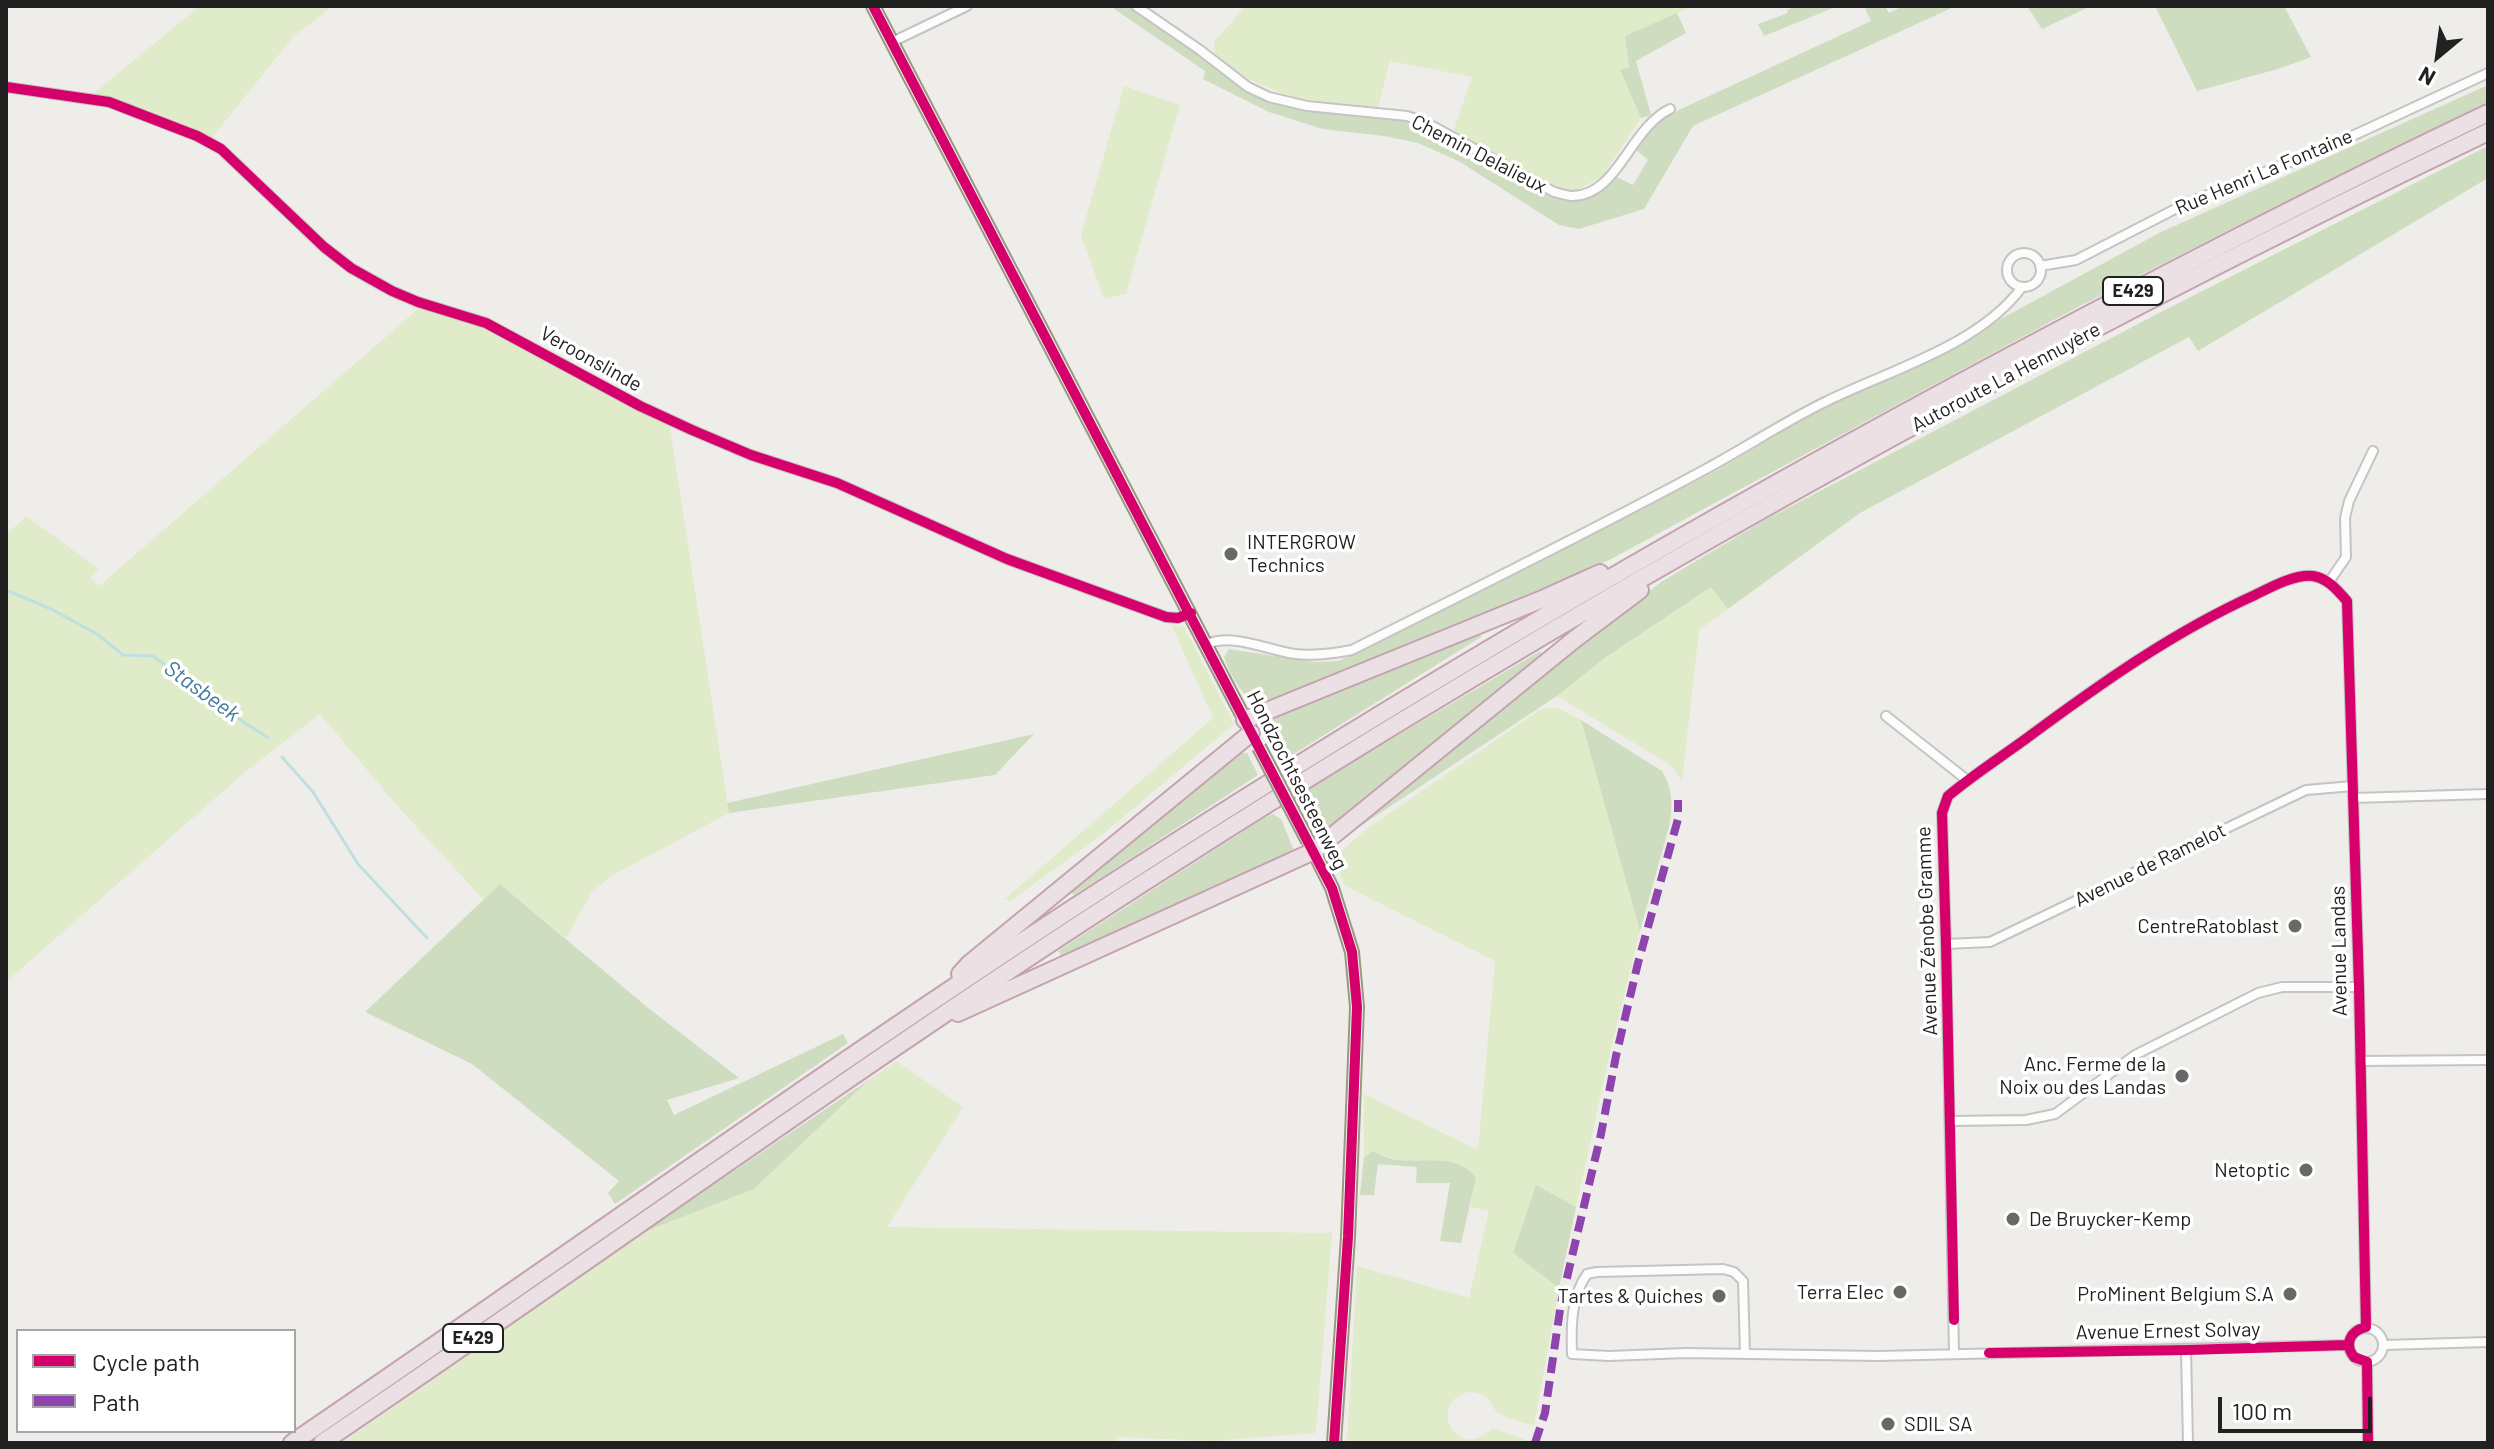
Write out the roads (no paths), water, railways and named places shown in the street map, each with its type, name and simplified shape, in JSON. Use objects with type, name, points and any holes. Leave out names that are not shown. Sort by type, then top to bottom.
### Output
[{"type":"highway","name":"Autoroute La Hennuyère","points":[[1702,524],[1851,441],[2211,250],[2488,113]]},
{"type":"highway","name":"Autoroute La Hennuyère","points":[[927,1024],[1298,785],[1700,544],[2033,361],[2219,264],[2488,132]]},
{"type":"highway","points":[[947,991],[969,964],[1252,733],[1702,524]]},
{"type":"highway","name":"E429","points":[[292,1443],[780,1104],[1135,867],[1474,658],[1702,524]]},
{"type":"highway","points":[[927,1024],[967,1010],[1311,846],[1575,639],[1645,586],[1700,553],[1723,531]]},
{"type":"highway","name":"E429","points":[[322,1443],[927,1024]]},
{"type":"main road","name":"Hondzochtsesteenweg","points":[[873,6],[1332,888],[1352,952],[1357,1007],[1348,1237],[1334,1443]]},
{"type":"street","points":[[892,42],[967,6]]},
{"type":"street","name":"Chemin Delalieux","points":[[1136,6],[1257,92],[1307,106],[1407,116],[1443,131],[1554,192],[1574,196],[1591,192],[1606,182],[1647,125],[1670,109]]},
{"type":"street","name":"Rue Henri La Fontaine","points":[[2022,287],[2009,280],[2007,270],[2010,260],[2024,253],[2034,257],[2040,266],[2076,260],[2185,204],[2335,144],[2488,73]]},
{"type":"street","name":"Veroonslinde","points":[[6,87],[109,102],[197,136],[221,149],[315,239],[351,268],[418,302],[486,323],[640,406],[692,430],[751,455],[837,483],[1007,559],[1166,617],[1178,618],[1191,613]]},
{"type":"street","points":[[1207,644],[1223,640],[1294,654],[1326,655],[1352,650],[1615,517],[1824,402],[1952,344],[1991,321],[2012,302],[2022,287],[2031,286],[2038,279],[2040,266]]},
{"type":"street","points":[[2329,582],[2346,557],[2345,518],[2349,501],[2373,451]]},
{"type":"street","name":"Avenue Zénobe Gramme","points":[[1954,1353],[1942,813],[1948,796],[2125,667],[2211,615],[2299,577],[2312,576],[2329,582]]},
{"type":"street","name":"Avenue Landas","points":[[2329,582],[2347,601],[2366,1327]]},
{"type":"street","points":[[1886,716],[1967,780]]},
{"type":"street","name":"Avenue de Ramelot","points":[[1946,944],[1990,942],[2306,790],[2353,786]]},
{"type":"street","points":[[2353,798],[2488,794]]},
{"type":"street","points":[[1950,1121],[2026,1120],[2055,1114],[2135,1055],[2258,993],[2282,987],[2359,987]]},
{"type":"street","points":[[2360,1061],[2488,1060]]},
{"type":"street","name":"Avenue Ernest Solvay","points":[[1745,1354],[1743,1281],[1734,1272],[1723,1269],[1597,1272],[1587,1274],[1577,1288],[1571,1327],[1572,1354],[1821,1357],[2348,1345]]},
{"type":"street","points":[[2366,1327],[2374,1329],[2381,1336],[2384,1345],[2375,1360],[2367,1362],[2354,1357],[2348,1345],[2357,1330],[2366,1327]]},
{"type":"street","points":[[2384,1345],[2488,1342]]},
{"type":"street","points":[[2186,1350],[2188,1443]]},
{"type":"street","points":[[2367,1362],[2368,1443]]},
{"type":"waterway","name":"Stasbeek","points":[[6,590],[51,609],[97,634],[123,655],[153,656],[268,738]]},
{"type":"waterway","name":"Stasbeek","points":[[282,757],[313,792],[358,864],[427,938]]},
{"type":"place","name":"INTERGROW Technics","points":[[1231,554]]},
{"type":"place","name":"CentreRatoblast","points":[[2295,926]]},
{"type":"place","name":"Anc. Ferme de la Noix ou des Landas","points":[[2182,1076]]},
{"type":"place","name":"Netoptic","points":[[2306,1170]]},
{"type":"place","name":"De Bruycker-Kemp","points":[[2013,1219]]},
{"type":"place","name":"Terra Elec","points":[[1900,1292]]},
{"type":"place","name":"ProMinent Belgium S.A","points":[[2290,1294]]},
{"type":"place","name":"Tartes & Quiches","points":[[1719,1296]]},
{"type":"place","name":"SDIL SA","points":[[1888,1424]]}]
